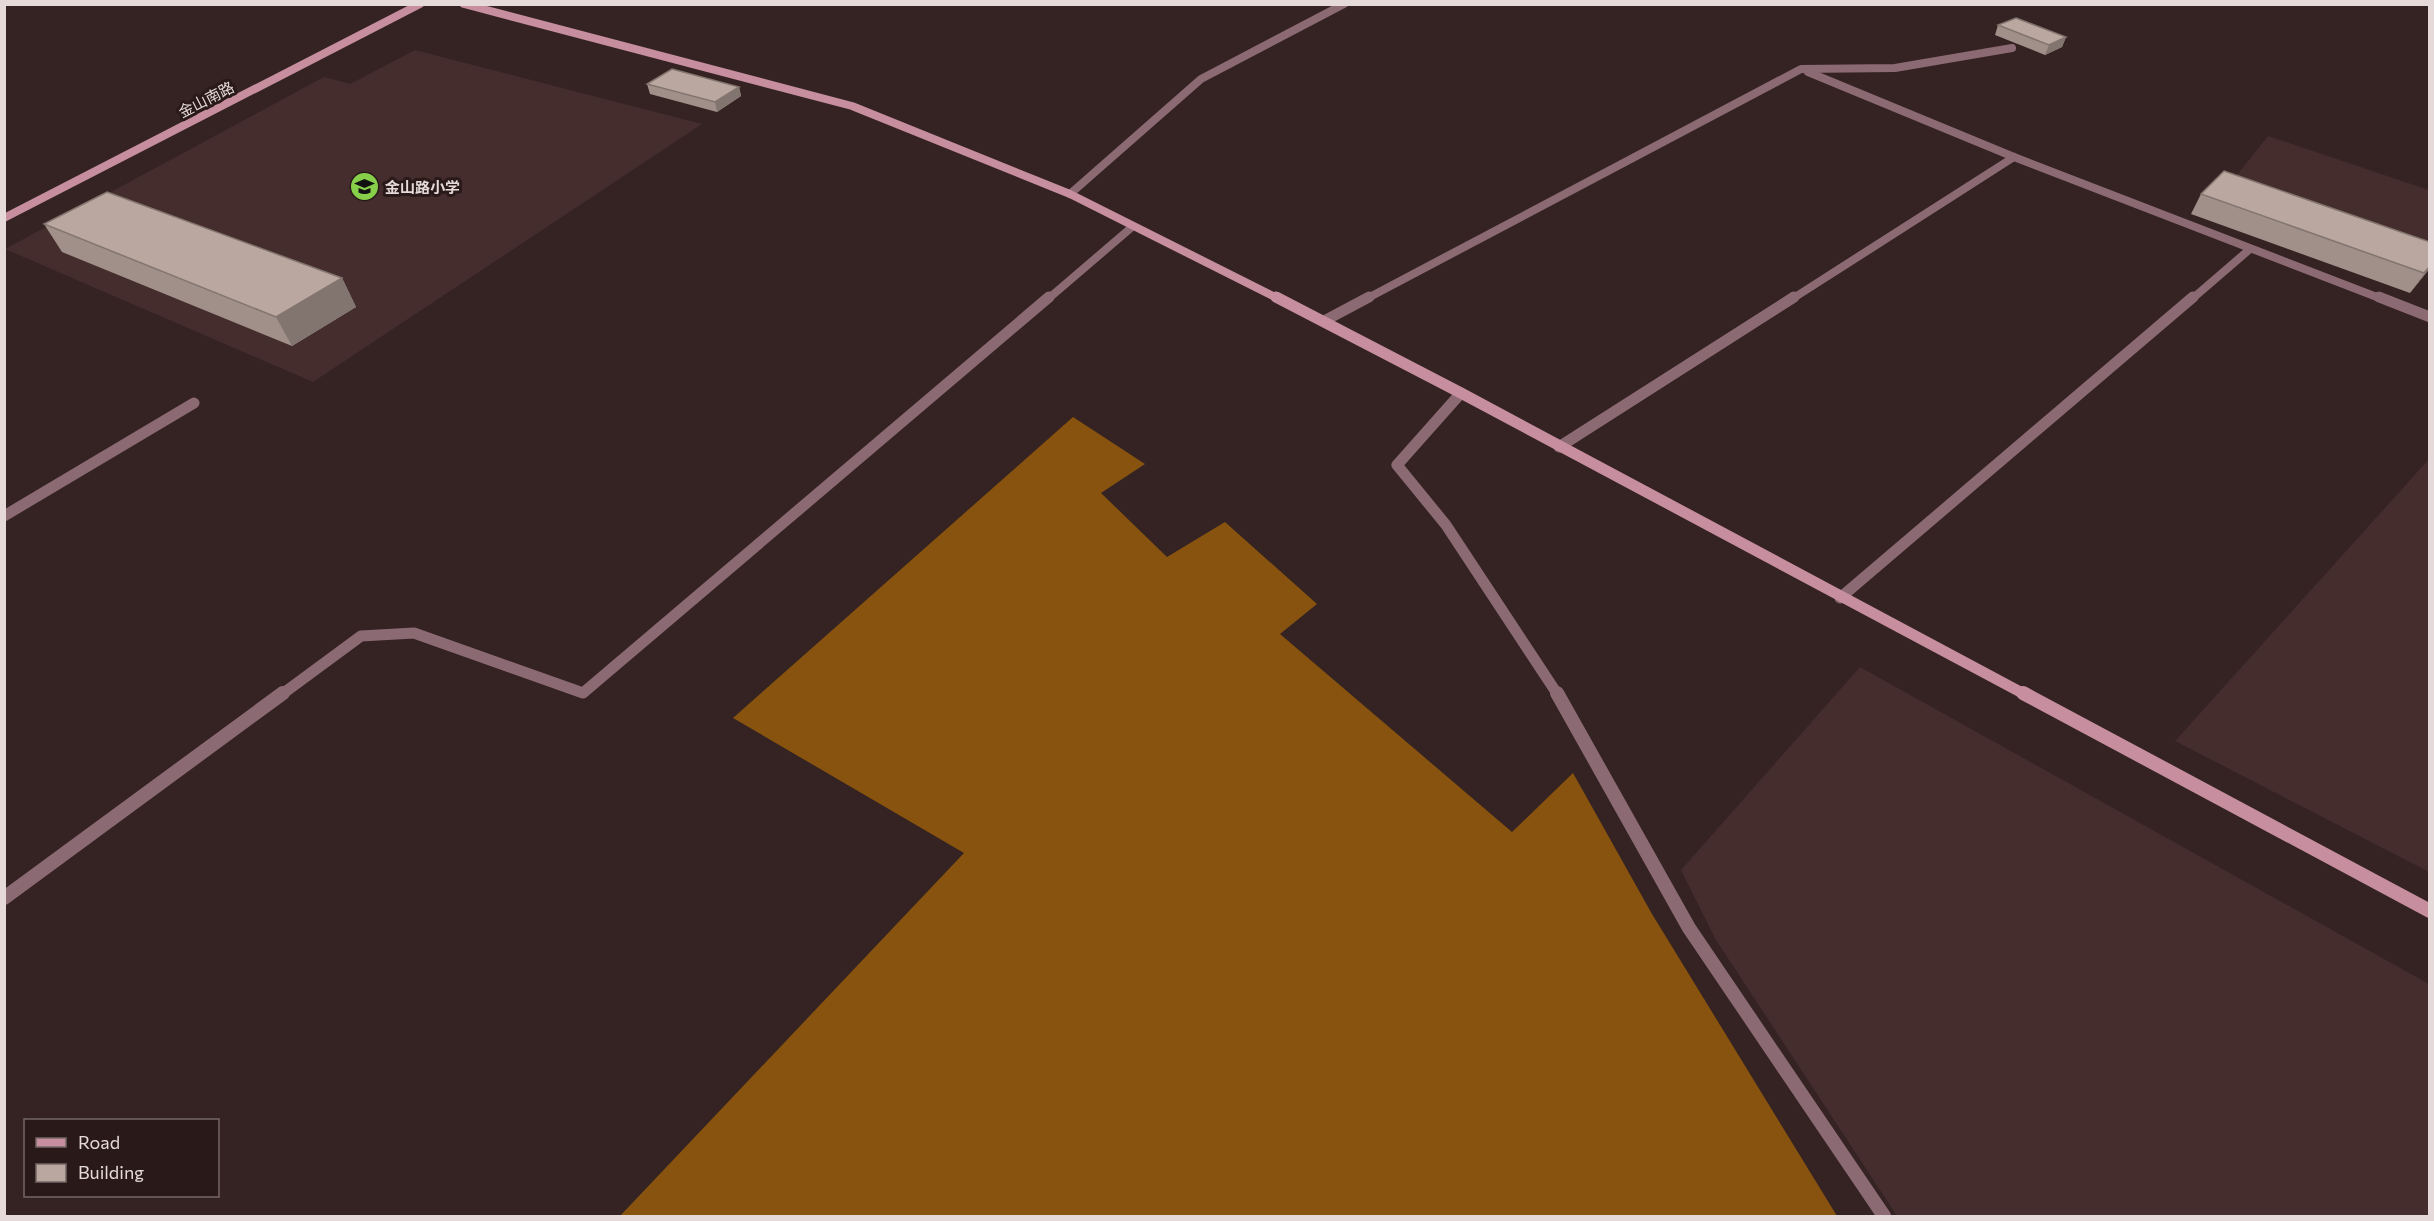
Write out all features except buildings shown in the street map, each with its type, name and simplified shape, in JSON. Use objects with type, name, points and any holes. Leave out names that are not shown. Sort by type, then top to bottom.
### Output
[{"type":"street","name":"金山南路","points":[[4,218],[420,4]]},
{"type":"street","points":[[464,4],[852,106],[1070,194],[1461,393],[1839,598],[2430,911]]},
{"type":"street","points":[[1070,194],[1201,79],[1344,4]]},
{"type":"street","points":[[1323,321],[1801,69],[1895,68],[2012,48]]},
{"type":"street","points":[[1801,69],[2014,157],[2430,317]]},
{"type":"street","points":[[1559,447],[2014,157]]},
{"type":"street","points":[[4,898],[361,636],[414,633],[583,693],[1132,227]]},
{"type":"street","points":[[1839,598],[2250,249]]},
{"type":"street","points":[[1461,393],[1397,465],[1446,525],[1567,709],[1689,928],[1884,1216]]},
{"type":"street","points":[[4,516],[194,403]]},
{"type":"shaded area","name":"金山路小学","points":[[415,50],[702,124],[313,382],[5,249],[324,77],[350,84]]},
{"type":"shaded area","points":[[2268,136],[2429,190],[2429,259],[2229,185]]},
{"type":"shaded area","points":[[1073,417],[1145,464],[1101,493],[1167,557],[1225,522],[1317,604],[1280,634],[1512,832],[1573,773],[1652,914],[1837,1216],[620,1216],[964,853],[733,718]]},
{"type":"shaded area","points":[[2429,459],[2429,872],[2175,741]]},
{"type":"shaded area","points":[[1860,667],[2429,984],[2429,1216],[1897,1216],[1716,940],[1681,870]]},
{"type":"place","name":"金山路小学","points":[[364,187]]}]
